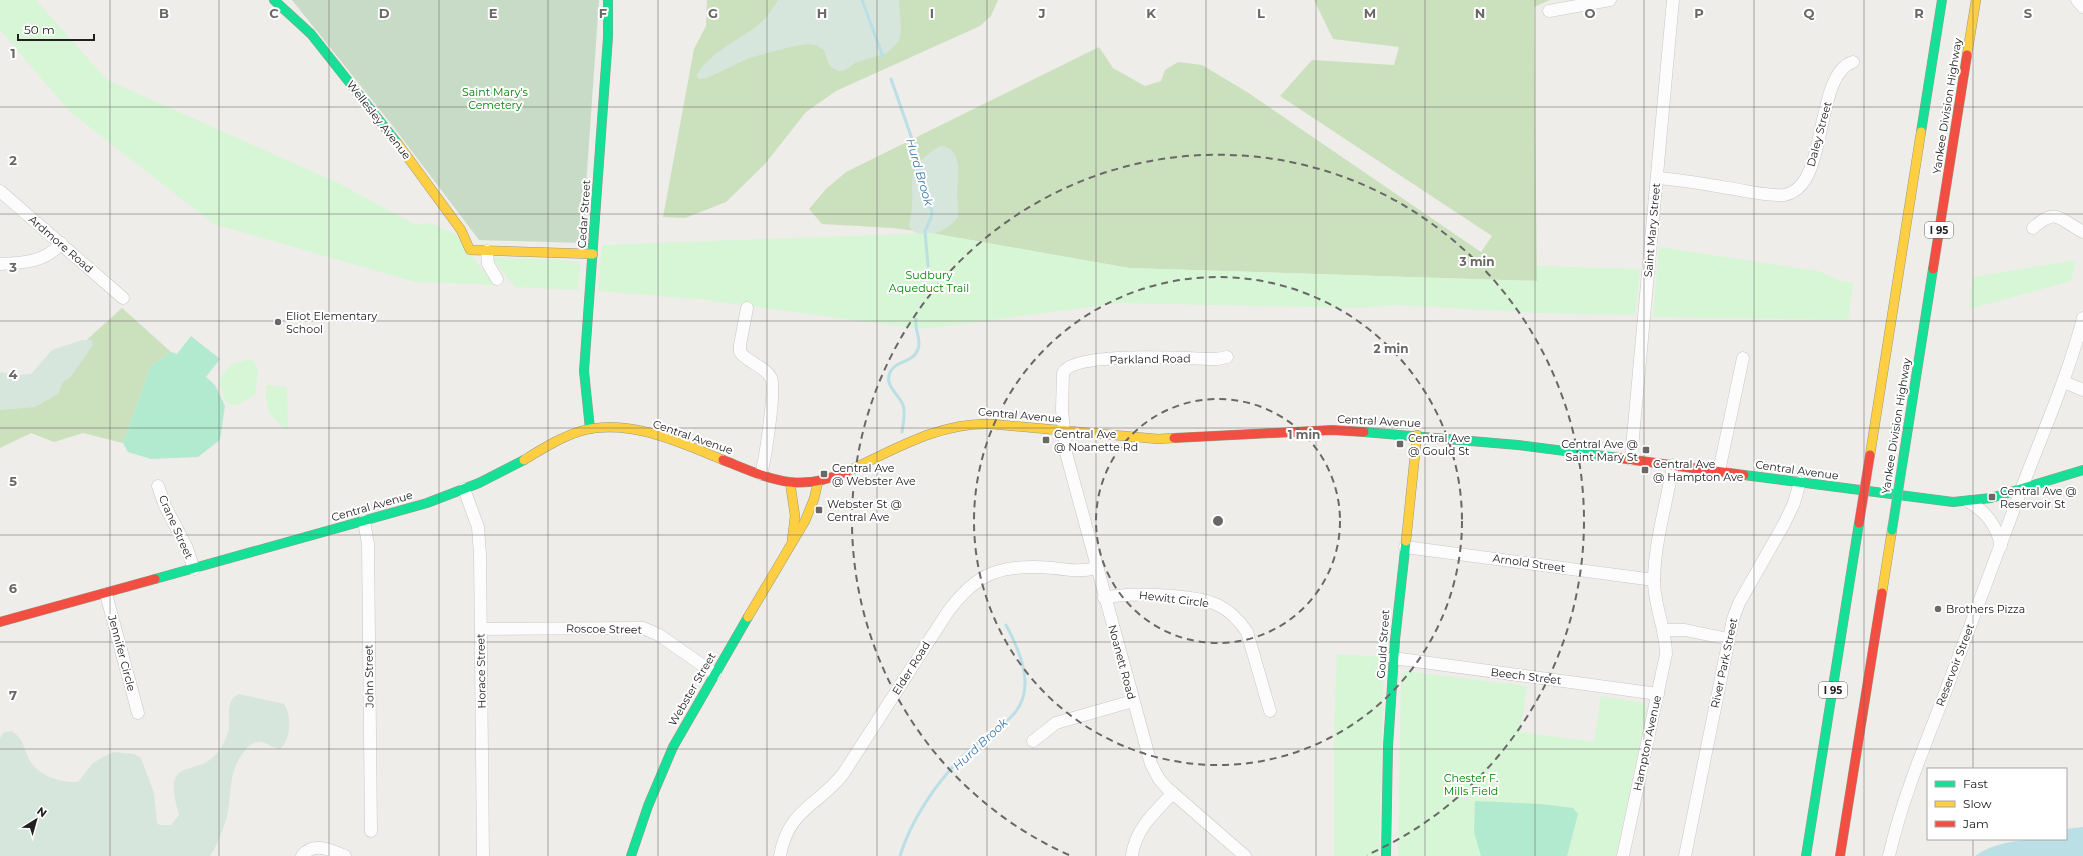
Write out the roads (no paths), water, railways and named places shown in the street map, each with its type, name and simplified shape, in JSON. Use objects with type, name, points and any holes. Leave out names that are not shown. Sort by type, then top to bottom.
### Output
[{"type":"main road","name":"Wellesley Avenue","points":[[274,0],[310,34],[386,129],[461,230],[470,250],[486,251]]},
{"type":"main road","name":"Cedar Street","points":[[590,429],[584,386],[608,37],[608,0]]},
{"type":"main road","name":"Yankee Division Highway","points":[[1806,856],[1942,0]]},
{"type":"main road","name":"Yankee Division Highway","points":[[1840,856],[1976,0]]},
{"type":"main road","points":[[486,251],[593,254]]},
{"type":"main road","name":"Central Avenue","points":[[0,622],[106,594],[427,503],[464,489],[509,468],[559,439],[590,429],[613,427],[644,432],[761,474],[790,482],[818,482],[830,479],[923,436],[954,426],[991,424],[1158,439],[1332,430],[1418,435],[1503,443],[1631,459],[1938,501],[1969,502],[1991,498],[2083,470]]},
{"type":"main road","name":"Gould Street","points":[[1386,856],[1388,746],[1393,658],[1418,435]]},
{"type":"main road","name":"Webster Street","points":[[790,482],[795,516],[791,542]]},
{"type":"main road","name":"Webster Street","points":[[631,856],[648,806],[668,759],[714,674],[791,542],[810,514],[818,482]]},
{"type":"street","points":[[1549,11],[1606,0]]},
{"type":"street","name":"Saint Mary Street","points":[[1631,459],[1673,0]]},
{"type":"street","points":[[2077,0],[2083,7]]},
{"type":"street","name":"Daley Street","points":[[1657,178],[1765,194],[1784,195],[1792,192],[1804,182],[1813,162],[1832,82],[1841,69],[1853,62]]},
{"type":"street","name":"Ardmore Road","points":[[0,191],[123,298]]},
{"type":"street","points":[[2033,228],[2044,218],[2050,216],[2057,217],[2083,232]]},
{"type":"street","points":[[0,264],[25,262],[44,257],[51,253],[61,243]]},
{"type":"street","points":[[486,251],[488,264],[497,279]]},
{"type":"street","points":[[747,308],[740,352],[766,373],[772,383],[766,452],[761,474]]},
{"type":"street","name":"Reservoir Street","points":[[1889,856],[1899,819],[1918,764],[2064,382],[2083,318]]},
{"type":"street","name":"Parkland Road","points":[[1064,431],[1063,376],[1066,368],[1071,365],[1130,357],[1217,359],[1227,357]]},
{"type":"street","points":[[1719,471],[1743,358]]},
{"type":"street","points":[[2064,382],[2083,390]]},
{"type":"street","name":"Noanett Road","points":[[1064,431],[1066,453],[1096,568],[1151,764],[1159,779],[1173,793],[1245,856]]},
{"type":"street","name":"Hampton Avenue","points":[[1623,856],[1666,654],[1654,580],[1672,465]]},
{"type":"street","name":"River Park Street","points":[[1685,856],[1728,639],[1737,608],[1784,524],[1794,503],[1800,482]]},
{"type":"street","name":"Crane Street","points":[[158,486],[165,506],[186,546],[194,569]]},
{"type":"street","name":"Horace Street","points":[[464,489],[476,520],[479,535],[483,856]]},
{"type":"street","points":[[1969,502],[1980,509],[1990,520],[1997,532],[2001,547]]},
{"type":"street","name":"John Street","points":[[364,522],[368,544],[371,831]]},
{"type":"street","name":"Arnold Street","points":[[1405,547],[1654,580]]},
{"type":"street","name":"Elder Road","points":[[780,856],[786,835],[793,821],[806,807],[828,790],[843,774],[947,613],[970,587],[987,576],[1015,567],[1082,570],[1096,568]]},
{"type":"street","name":"Jennifer Circle","points":[[106,594],[138,713]]},
{"type":"street","name":"Hewitt Circle","points":[[1104,598],[1123,594],[1144,594],[1205,601],[1223,608],[1239,621],[1247,632],[1270,711]]},
{"type":"street","name":"Roscoe Street","points":[[481,629],[643,628],[659,635],[714,674]]},
{"type":"street","points":[[1663,630],[1689,630],[1728,639]]},
{"type":"street","name":"Beech Street","points":[[1393,658],[1658,694]]},
{"type":"street","points":[[1033,741],[1056,723],[1133,701]]},
{"type":"street","points":[[1132,856],[1134,844],[1139,832],[1173,793]]},
{"type":"street","points":[[302,856],[307,851],[314,848],[326,848],[345,856]]},
{"type":"water","points":[[2083,827],[2083,856],[1975,856],[1985,850],[2007,843],[2031,840],[2067,840],[2067,829]]},
{"type":"waterway","name":"Hurd Brook","points":[[862,0],[883,57]]},
{"type":"waterway","name":"Hurd Brook","points":[[891,79],[912,139],[932,212],[925,231],[928,266]]},
{"type":"waterway","name":"Hurd Brook","points":[[902,432],[904,408],[889,384],[889,375],[891,370],[912,357],[918,349],[919,342],[916,319]]},
{"type":"waterway","name":"Hurd Brook","points":[[900,856],[918,816],[943,778],[968,751],[1010,718],[1018,708],[1023,696],[1025,685],[1024,672],[1017,648],[1006,625]]},
{"type":"place","name":"Eliot Elementary School","points":[[278,322]]},
{"type":"place","name":"Central Ave @ Noanette Rd","points":[[1046,440]]},
{"type":"place","name":"Central Ave @ Gould St","points":[[1400,444]]},
{"type":"place","name":"Central Ave @ Saint Mary St","points":[[1646,450]]},
{"type":"place","name":"Central Ave @ Hampton Ave","points":[[1645,470]]},
{"type":"place","name":"Central Ave @ Webster Ave","points":[[824,474]]},
{"type":"place","name":"Central Ave @ Reservoir St","points":[[1992,497]]},
{"type":"place","name":"Webster St @ Central Ave","points":[[819,510]]},
{"type":"place","name":"Brothers Pizza","points":[[1938,609]]},
{"type":"park label","name":"Saint Mary's Cemetery","points":[[495,98]]},
{"type":"park label","name":"Sudbury Aqueduct Trail","points":[[929,281]]},
{"type":"park label","name":"Chester F. Mills Field","points":[[1471,784]]}]
